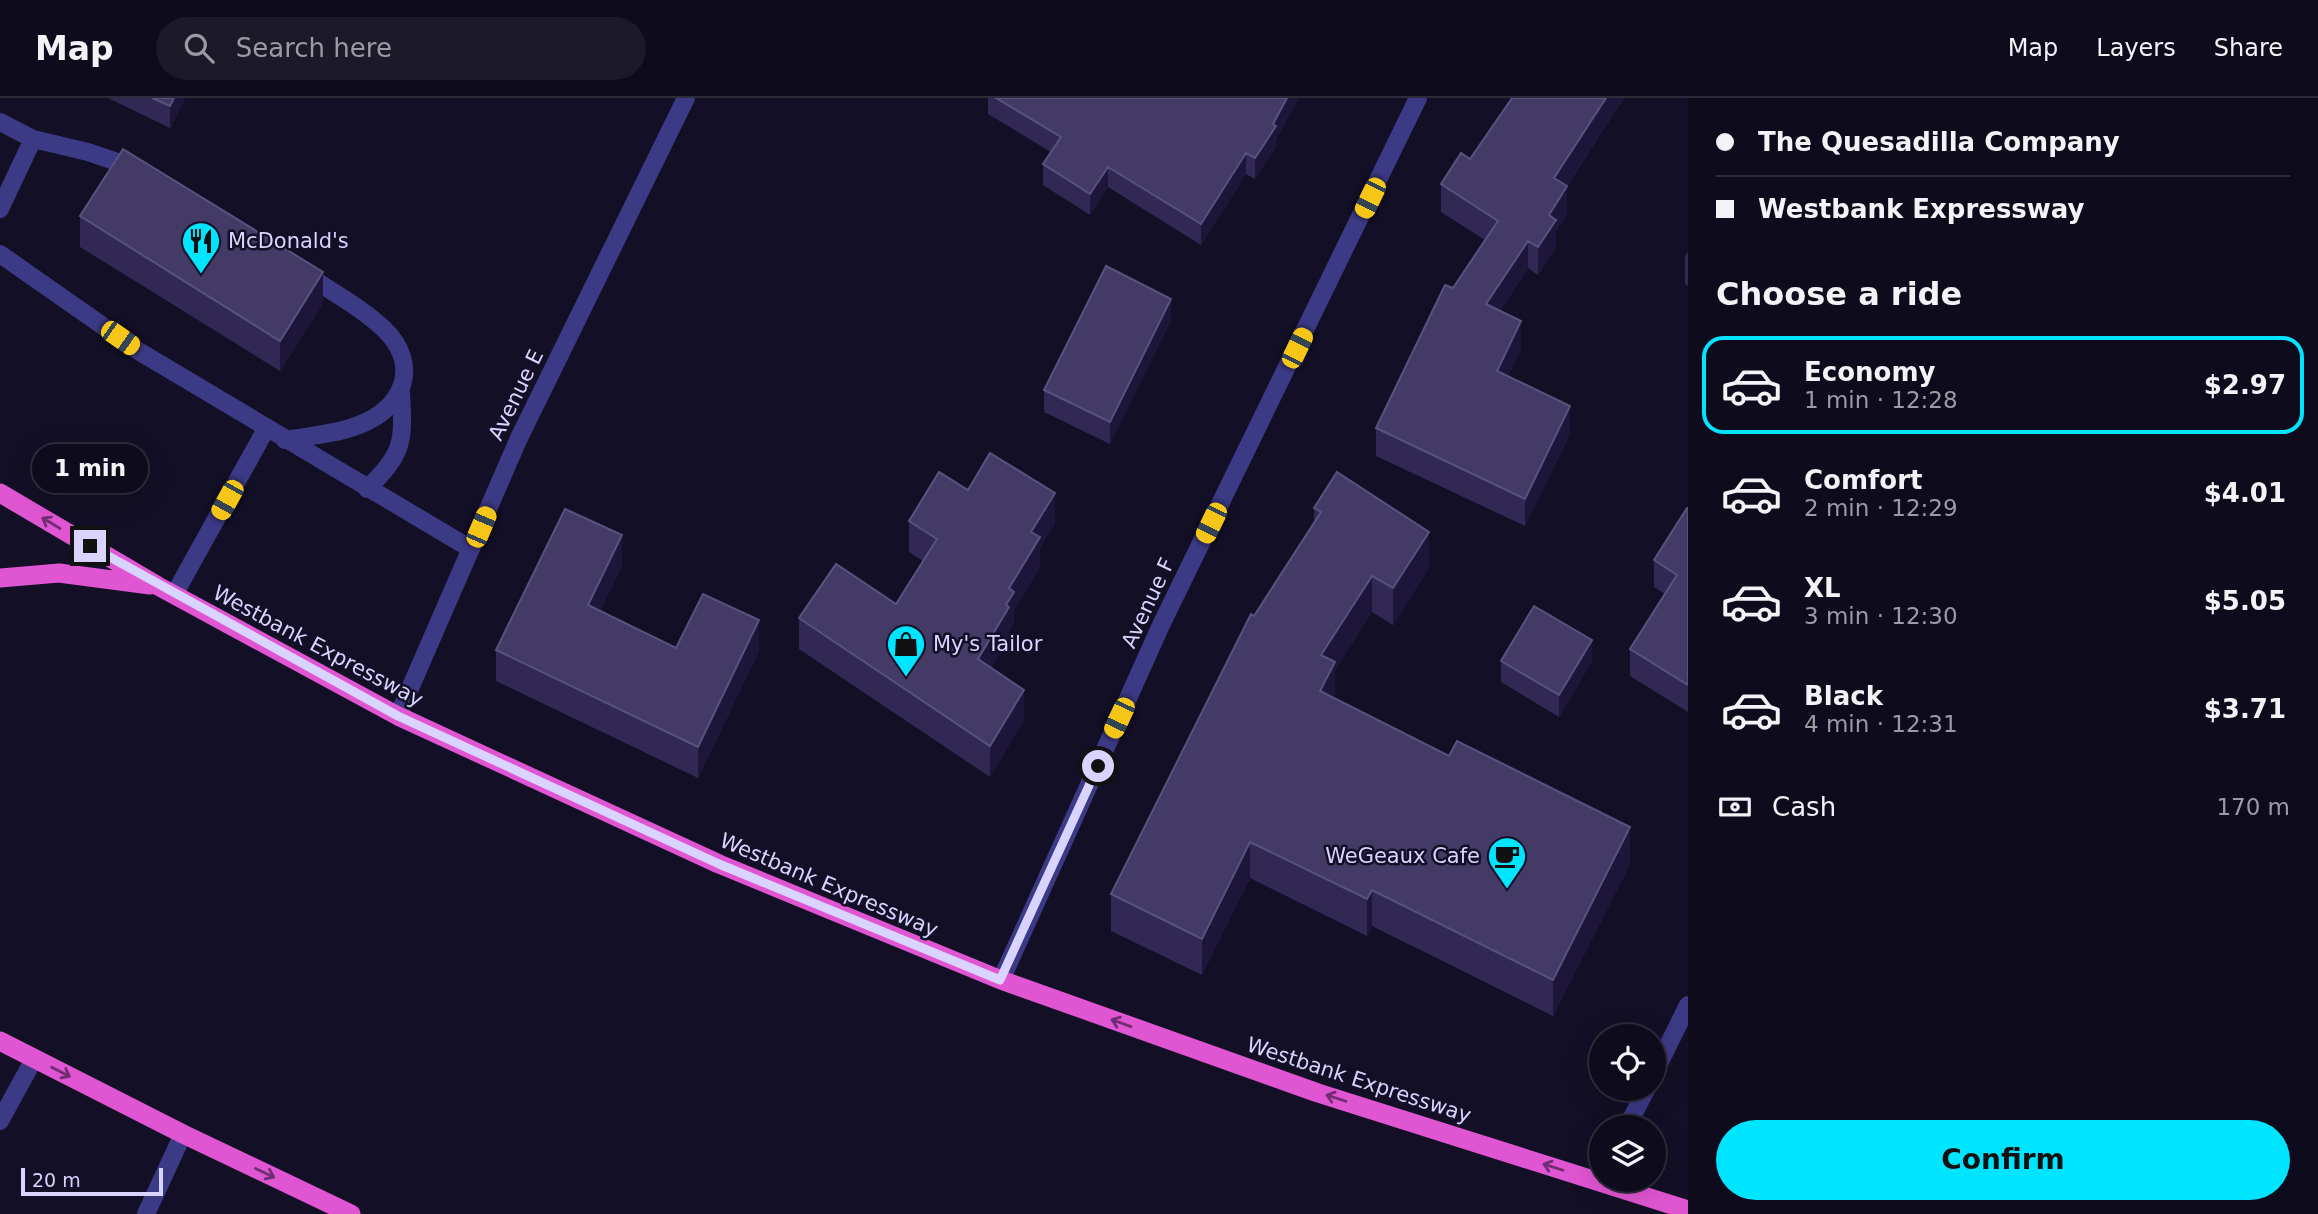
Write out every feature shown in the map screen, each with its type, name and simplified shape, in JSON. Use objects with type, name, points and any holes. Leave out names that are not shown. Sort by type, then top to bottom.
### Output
[{"type":"highway","name":"Westbank Expressway","points":[[0,492],[166,591],[398,716],[719,864],[1000,980],[1318,1093],[1589,1177]]},
{"type":"highway","points":[[0,578],[59,573],[166,591]]},
{"type":"highway","points":[[0,1041],[183,1134],[351,1214]]},
{"type":"highway","name":"Westbank Expressway","points":[[1634,1192],[1688,1210]]},
{"type":"street","name":"Avenue E","points":[[398,716],[519,438],[686,98]]},
{"type":"street","name":"Avenue F","points":[[1000,980],[1163,622],[1418,98]]},
{"type":"street","points":[[0,122],[33,139],[127,163],[149,175]]},
{"type":"street","points":[[0,209],[33,139]]},
{"type":"street","points":[[0,254],[140,352],[471,549]]},
{"type":"street","points":[[286,260],[384,329],[404,360],[406,372],[401,393],[403,423],[397,456],[367,489]]},
{"type":"street","points":[[285,440],[362,424],[401,393]]},
{"type":"street","points":[[166,591],[266,429]]},
{"type":"street","points":[[1666,1050],[1688,1005]]},
{"type":"street","points":[[0,1121],[34,1059]]},
{"type":"street","points":[[146,1214],[183,1134]]},
{"type":"building","points":[[152,98],[174,98],[170,106]]},
{"type":"building","points":[[996,98],[1287,98],[1273,124],[1276,126],[1255,158],[1246,153],[1201,224],[1108,167],[1090,194],[1043,164],[1061,137]]},
{"type":"building","points":[[1512,98],[1606,98],[1554,178],[1567,186],[1549,215],[1556,220],[1538,247],[1528,241],[1486,304],[1521,321],[1497,371],[1570,406],[1525,499],[1376,428],[1445,285],[1453,288],[1498,221],[1441,184],[1461,153],[1470,159]]},
{"type":"building","name":"McDonald's","points":[[123,149],[323,272],[280,341],[80,216]]},
{"type":"building","points":[[1106,266],[1171,299],[1110,422],[1044,390]]},
{"type":"building","points":[[990,453],[1055,493],[1031,532],[1040,537],[1009,588],[1014,592],[1006,605],[1009,607],[978,659],[1024,690],[990,746],[799,618],[836,564],[896,604],[937,539],[909,521],[939,472],[968,490]]},
{"type":"building","points":[[1337,472],[1429,532],[1393,588],[1372,576],[1321,655],[1335,662],[1320,691],[1449,756],[1457,741],[1630,827],[1553,980],[1372,890],[1367,899],[1250,842],[1202,939],[1111,894],[1251,614],[1254,616],[1321,512],[1314,508]]},
{"type":"building","points":[[1687,508],[1688,685],[1630,649],[1677,575],[1654,560]]},
{"type":"building","points":[[565,509],[622,535],[588,605],[676,648],[703,594],[759,620],[698,747],[496,650]]},
{"type":"building","points":[[1534,606],[1592,640],[1559,695],[1501,661]]},
{"type":"place","name":"McDonald's","points":[[201,275]]},
{"type":"place","name":"My's Tailor","points":[[906,678]]},
{"type":"place","name":"WeGeaux Cafe","points":[[1507,890]]},
{"type":"route","points":[[90,546],[158,586],[398,716],[719,864],[1000,980],[1098,766]]}]
